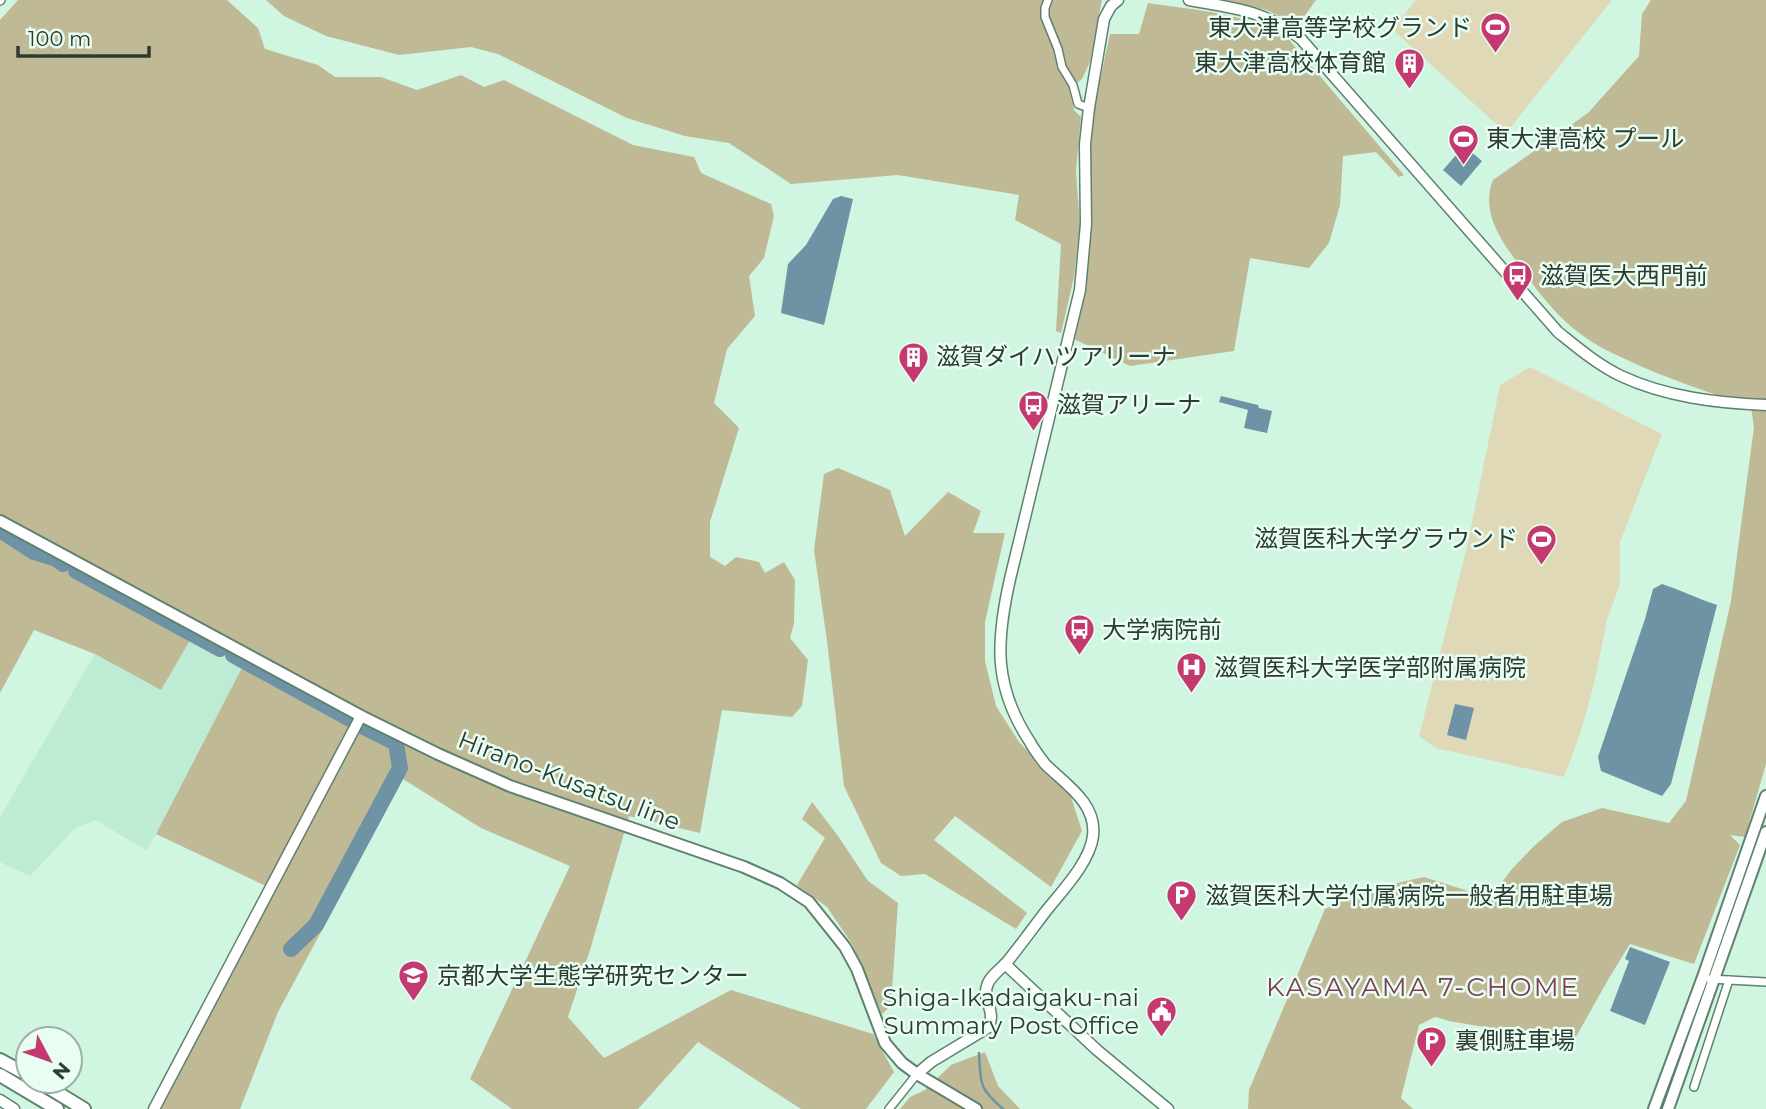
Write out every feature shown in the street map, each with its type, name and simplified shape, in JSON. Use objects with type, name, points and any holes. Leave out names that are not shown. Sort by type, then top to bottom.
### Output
[{"type":"highway","points":[[0,1075],[57,1109]]},
{"type":"highway","points":[[60,1095],[83,1109]]},
{"type":"main road","name":"Hirano-Kusatsu line","points":[[0,521],[361,716],[438,754],[510,786],[744,867],[780,883],[809,902],[845,947],[857,969],[885,1043],[901,1063],[976,1109]]},
{"type":"main road","points":[[1654,1109],[1766,796]]},
{"type":"main road","points":[[1668,1109],[1766,832]]},
{"type":"street","points":[[1048,0],[1045,17],[1058,48],[1062,66],[1073,85],[1078,104],[1089,108]]},
{"type":"street","points":[[889,1109],[917,1074],[931,1062],[989,1027],[991,1016],[985,994],[987,984],[1077,870],[1089,852],[1094,835],[1091,817],[1084,802],[1044,762],[1016,717],[1002,673],[1000,639],[1003,611],[1080,290],[1086,224],[1085,144],[1089,108],[1104,19],[1118,0]]},
{"type":"street","points":[[1189,0],[1247,10],[1286,27],[1301,39],[1558,332],[1598,362],[1621,376],[1676,394],[1766,405]]},
{"type":"street","points":[[154,1109],[361,716]]},
{"type":"street","points":[[1005,964],[1097,1050],[1168,1109]]},
{"type":"street","points":[[1703,976],[1715,980],[1762,981]]},
{"type":"street","points":[[1694,1087],[1729,980]]},
{"type":"street","points":[[0,1100],[14,1109]]},
{"type":"shaded area","points":[[18,0],[227,0],[258,28],[265,49],[318,65],[335,77],[381,77],[417,90],[461,75],[484,87],[504,80],[633,145],[694,157],[701,173],[771,204],[774,216],[764,258],[749,276],[755,316],[727,349],[714,403],[739,428],[710,522],[710,557],[725,566],[736,557],[759,562],[765,573],[784,562],[795,580],[794,623],[790,638],[808,660],[802,706],[792,717],[722,710],[700,833],[629,816],[568,1017],[604,1058],[731,990],[873,1034],[894,1072],[866,1109],[801,1109],[698,1042],[638,1109],[512,1109],[470,1079],[570,866],[481,828],[403,779],[278,1012],[240,1109],[154,1109],[270,888],[156,834],[247,658],[196,630],[161,690],[95,654],[34,630],[0,693],[0,20]]},
{"type":"shaded area","points":[[266,0],[1102,0],[1090,62],[1082,79],[1069,89],[1074,110],[1081,117],[1076,171],[1080,225],[1074,277],[1061,333],[1056,331],[1061,244],[1015,220],[1019,195],[898,175],[791,184],[729,143],[685,136],[627,118],[498,54],[471,47],[399,55],[326,36],[284,16]]},
{"type":"shaded area","points":[[1225,0],[1316,0],[1296,24],[1266,10]]},
{"type":"shaded area","name":"東大津高等学校グランド","points":[[1416,0],[1612,0],[1506,133],[1392,29]]},
{"type":"shaded area","points":[[1651,0],[1766,0],[1766,764],[1745,837],[1730,835],[1740,845],[1694,964],[1630,944],[1572,1044],[1435,1017],[1419,1025],[1401,1098],[1413,1109],[1248,1109],[1249,1090],[1325,909],[1362,891],[1424,877],[1490,898],[1512,869],[1562,822],[1602,808],[1669,823],[1686,801],[1731,601],[1754,427],[1751,407],[1640,366],[1597,345],[1571,327],[1544,298],[1506,247],[1492,219],[1489,200],[1493,180],[1588,113],[1639,56],[1642,14]]},
{"type":"shaded area","points":[[1148,3],[1235,17],[1285,35],[1404,175],[1399,177],[1376,152],[1343,156],[1340,205],[1329,243],[1309,268],[1250,258],[1234,351],[1130,366],[1074,339],[1085,291],[1091,233],[1089,154],[1095,103],[1110,34],[1139,34]]},
{"type":"shaded area","name":"滋賀医科大学グラウンド","points":[[1530,367],[1662,434],[1620,542],[1620,584],[1607,620],[1580,734],[1564,777],[1436,748],[1419,736],[1467,547],[1500,385]]},
{"type":"shaded area","points":[[838,468],[890,490],[905,536],[948,492],[981,511],[973,533],[1005,533],[985,622],[985,661],[996,706],[1019,742],[1071,797],[1082,831],[1051,887],[955,816],[934,840],[1027,913],[1016,929],[925,874],[901,876],[881,863],[844,786],[814,550],[824,474]]},
{"type":"shaded area","points":[[196,630],[247,658],[147,851],[96,820],[75,828],[30,876],[0,862],[0,817],[95,654],[161,690]]},
{"type":"shaded area","points":[[812,802],[868,881],[898,903],[891,1005],[882,1014],[852,944],[827,907],[797,885],[825,838],[802,819]]},
{"type":"shaded area","points":[[985,1052],[998,1086],[1020,1109],[900,1109],[910,1097],[925,1090],[951,1065]]},
{"type":"water","name":"東大津高校 プール","points":[[1464,146],[1482,161],[1461,186],[1443,170]]},
{"type":"water","points":[[841,196],[853,199],[824,325],[781,313],[788,264],[806,245],[833,199]]},
{"type":"water","points":[[1221,396],[1272,411],[1267,433],[1244,428],[1248,410],[1219,402]]},
{"type":"water","points":[[1662,584],[1717,605],[1671,784],[1662,796],[1601,771],[1598,757],[1653,589]]},
{"type":"water","points":[[1455,704],[1474,708],[1466,740],[1447,735]]},
{"type":"water","points":[[1630,947],[1670,962],[1645,1025],[1610,1011],[1629,961],[1625,959]]},
{"type":"waterway","points":[[0,530],[34,552],[63,564]]},
{"type":"waterway","points":[[76,571],[220,649]]},
{"type":"waterway","points":[[233,655],[350,719]]},
{"type":"waterway","points":[[291,949],[316,925],[400,768],[396,743],[364,727]]},
{"type":"waterway","points":[[979,1053],[982,1084],[1003,1109]]},
{"type":"place","name":"東大津高等学校グランド","points":[[1495,55]]},
{"type":"place","name":"東大津高校体育館","points":[[1409,90]]},
{"type":"place","name":"東大津高校 プール","points":[[1463,166]]},
{"type":"place","name":"滋賀医大西門前","points":[[1517,303]]},
{"type":"place","name":"滋賀ダイハツアリーナ","points":[[913,384]]},
{"type":"place","name":"滋賀アリーナ","points":[[1034,432]]},
{"type":"place","name":"滋賀医科大学グラウンド","points":[[1541,566]]},
{"type":"place","name":"大学病院前","points":[[1079,657]]},
{"type":"place","name":"滋賀医科大学医学部附属病院","points":[[1191,695]]},
{"type":"place","name":"滋賀医科大学付属病院一般者用駐車場","points":[[1182,923]]},
{"type":"place","name":"京都大学生態学研究センター","points":[[414,1003]]},
{"type":"place","name":"Shiga-Ikadaigaku-nai Summary Post Office","points":[[1162,1039]]},
{"type":"place","name":"裏側駐車場","points":[[1432,1068]]},
{"type":"district","name":"KASAYAMA 7-CHOME","points":[[1423,987]]}]
